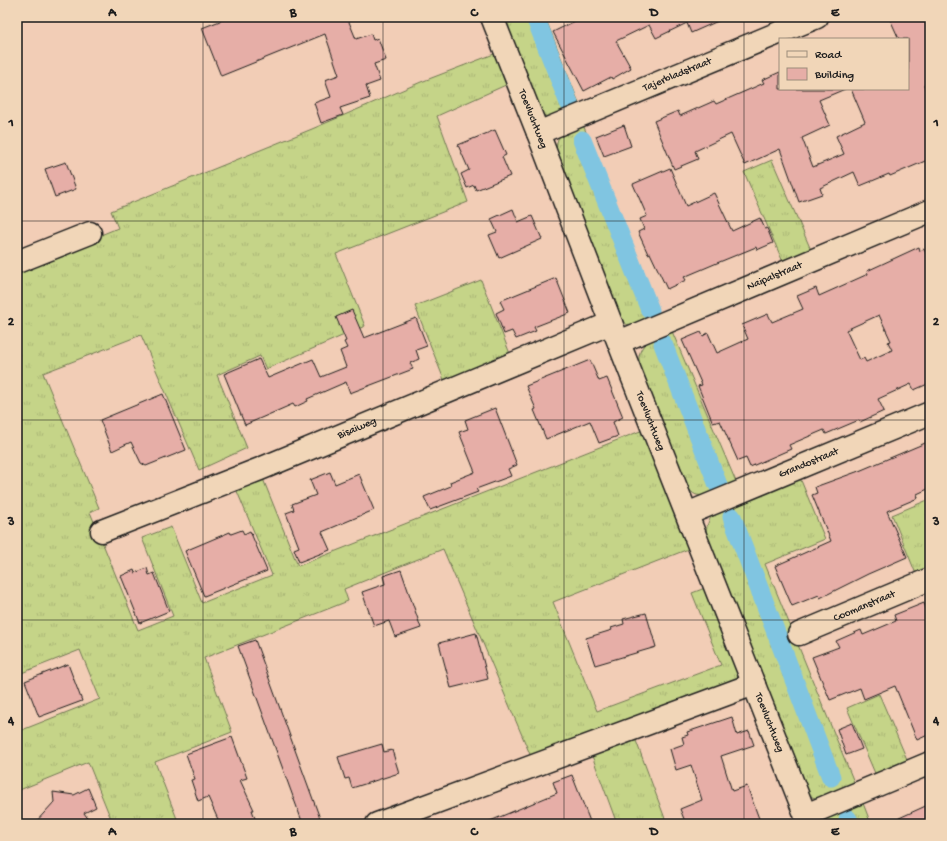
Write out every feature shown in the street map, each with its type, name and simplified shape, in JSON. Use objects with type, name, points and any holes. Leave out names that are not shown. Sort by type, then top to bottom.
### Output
[{"type":"street","name":"Toevluchtweg","points":[[492,17],[615,333],[808,819]]},
{"type":"street","name":"Tajerbladstraat","points":[[538,133],[817,17]]},
{"type":"street","name":"Naipalstraat","points":[[615,333],[930,211]]},
{"type":"street","points":[[17,262],[90,233]]},
{"type":"street","name":"Bisaiweg","points":[[102,531],[260,468],[615,333]]},
{"type":"street","name":"Grandostraat","points":[[687,514],[930,413]]},
{"type":"street","name":"Coomanstraat","points":[[799,634],[930,580]]},
{"type":"street","points":[[377,824],[754,684]]},
{"type":"street","points":[[808,819],[930,763]]},
{"type":"green space","points":[[500,17],[545,17],[581,108],[551,117],[545,116],[539,111]]},
{"type":"green space","points":[[494,54],[508,84],[437,116],[468,202],[336,254],[365,326],[266,369],[260,356],[217,375],[247,448],[199,470],[141,335],[43,373],[99,508],[90,512],[138,630],[173,616],[142,538],[171,527],[202,603],[272,575],[234,484],[261,474],[298,566],[643,430],[691,548],[553,602],[597,711],[721,665],[692,593],[705,588],[738,674],[738,678],[532,759],[443,549],[344,589],[348,601],[204,658],[232,732],[155,762],[179,824],[113,824],[88,762],[17,791],[17,732],[100,699],[80,650],[19,674],[17,669],[17,269],[118,228],[111,211],[312,129],[421,82]]},
{"type":"green space","points":[[582,122],[661,318],[643,324],[628,325],[618,318],[557,156],[556,148],[559,137],[565,131]]},
{"type":"green space","points":[[772,160],[811,250],[783,262],[744,172]]},
{"type":"green space","points":[[481,280],[514,364],[448,390],[415,306]]},
{"type":"green space","points":[[671,329],[737,484],[711,494],[701,496],[695,494],[690,491],[685,484],[640,368],[639,360],[642,347],[646,342]]},
{"type":"green space","points":[[798,473],[825,539],[765,564],[856,787],[820,799],[812,797],[806,791],[706,539],[708,523],[711,516],[717,509]]},
{"type":"green space","points":[[930,499],[930,574],[918,579],[892,515]]},
{"type":"green space","points":[[879,694],[909,764],[877,778],[847,708]]},
{"type":"green space","points":[[635,738],[667,824],[617,824],[591,753]]},
{"type":"green space","points":[[861,798],[871,824],[824,824],[826,818]]},
{"type":"building","points":[[230,17],[347,17],[356,39],[371,34],[373,40],[378,38],[386,60],[374,64],[380,81],[366,86],[370,98],[340,108],[343,115],[321,123],[314,103],[331,97],[325,80],[339,75],[325,34],[221,76],[202,28]]},
{"type":"building","points":[[583,17],[727,17],[691,33],[687,23],[656,38],[649,25],[616,41],[631,68],[612,79],[611,77],[584,91],[553,32]]},
{"type":"building","points":[[889,17],[925,17],[930,28],[930,82],[924,85],[930,101],[930,159],[890,176],[889,174],[860,186],[854,172],[820,188],[822,194],[799,202],[780,149],[745,165],[731,134],[695,151],[698,159],[674,169],[654,121],[678,111],[680,116],[714,101],[716,104],[764,83],[762,80],[779,72],[779,90],[843,90],[819,100],[830,125],[802,138],[813,167],[844,154],[836,136],[865,122],[851,90],[909,90],[909,38],[899,38]]},
{"type":"building","points":[[624,125],[631,146],[604,156],[596,136]]},
{"type":"building","points":[[495,130],[506,155],[502,157],[510,176],[476,190],[474,185],[467,188],[461,174],[469,170],[458,145]]},
{"type":"building","points":[[66,162],[76,189],[55,197],[45,169]]},
{"type":"building","points":[[670,168],[686,206],[714,193],[732,231],[760,218],[765,229],[767,228],[773,243],[757,250],[756,247],[684,277],[686,280],[667,289],[638,232],[644,229],[640,219],[647,216],[633,184]]},
{"type":"building","points":[[513,209],[518,222],[532,216],[542,239],[499,258],[489,235],[497,232],[491,219]]},
{"type":"building","points":[[919,247],[920,251],[924,249],[930,263],[930,383],[914,390],[911,384],[878,399],[884,411],[860,422],[859,420],[826,434],[824,430],[789,445],[791,449],[750,467],[746,458],[738,461],[720,421],[713,423],[698,386],[702,385],[682,340],[701,332],[703,336],[708,333],[717,353],[748,339],[742,325],[768,314],[772,322],[803,309],[797,296],[816,288],[819,296],[868,274],[867,271]],"holes":[[[879,315],[891,341],[888,342],[892,350],[866,362],[864,358],[860,360],[846,330]]]},
{"type":"building","points":[[556,278],[570,313],[534,327],[536,331],[516,339],[512,331],[504,334],[496,313],[504,309],[500,301]]},
{"type":"building","points":[[352,310],[364,338],[416,318],[427,346],[416,350],[419,359],[410,363],[413,369],[350,393],[346,382],[307,399],[308,401],[295,407],[293,404],[245,425],[224,374],[259,359],[268,378],[313,359],[321,377],[346,367],[340,351],[347,348],[344,342],[346,341],[336,317]]},
{"type":"building","points":[[590,360],[599,381],[607,378],[623,417],[613,422],[618,436],[599,443],[590,421],[546,439],[534,410],[536,409],[526,386]]},
{"type":"building","points":[[163,394],[186,450],[146,466],[141,463],[131,442],[112,451],[100,420]]},
{"type":"building","points":[[495,408],[517,465],[508,469],[511,476],[476,489],[478,492],[430,510],[424,497],[451,486],[450,482],[475,472],[459,432],[468,429],[465,420]]},
{"type":"building","points":[[930,441],[930,488],[917,494],[918,498],[887,511],[907,557],[868,574],[820,598],[819,595],[792,606],[775,566],[831,541],[812,495],[817,493],[815,487],[859,471]]},
{"type":"building","points":[[330,472],[335,484],[359,474],[374,510],[322,532],[330,550],[299,562],[294,549],[299,547],[286,513],[294,510],[292,504],[316,495],[310,480]]},
{"type":"building","points":[[242,530],[244,534],[250,531],[267,571],[204,596],[185,551],[230,532],[231,534]]},
{"type":"building","points":[[147,568],[149,575],[154,573],[169,611],[140,623],[121,576],[134,570],[135,573]]},
{"type":"building","points":[[401,570],[421,628],[395,637],[389,621],[374,626],[362,592],[385,584],[383,576]]},
{"type":"building","points":[[924,603],[930,619],[930,734],[917,740],[895,686],[864,699],[860,688],[830,700],[812,657],[839,647],[836,641],[861,630],[863,635],[896,621],[894,615]]},
{"type":"building","points":[[646,613],[656,647],[595,665],[586,638],[612,630],[611,628],[624,624],[623,619]]},
{"type":"building","points":[[476,633],[488,679],[451,688],[439,643]]},
{"type":"building","points":[[255,640],[322,824],[303,824],[238,646]]},
{"type":"building","points":[[68,664],[82,701],[39,717],[25,681]]},
{"type":"building","points":[[732,717],[737,735],[749,731],[754,745],[721,756],[732,791],[747,786],[761,824],[686,824],[680,809],[702,800],[691,765],[676,770],[670,749],[684,744],[682,737],[688,735],[687,732]]},
{"type":"building","points":[[852,723],[862,749],[846,755],[837,729]]},
{"type":"building","points":[[232,737],[247,778],[240,780],[254,810],[252,810],[257,824],[220,824],[208,797],[198,801],[191,780],[195,779],[186,754]]},
{"type":"building","points":[[382,744],[384,752],[392,750],[399,773],[352,788],[349,778],[345,779],[338,757]]},
{"type":"building","points":[[572,775],[591,824],[483,824],[557,793],[553,782]]},
{"type":"building","points":[[88,788],[96,807],[84,813],[92,824],[34,824],[54,802],[53,792],[74,795]]},
{"type":"building","points":[[930,804],[930,824],[886,824]]},
{"type":"waterway","points":[[535,17],[569,103]]},
{"type":"waterway","points":[[582,140],[650,310]]},
{"type":"waterway","points":[[663,344],[718,485]]},
{"type":"waterway","points":[[732,517],[831,777]]},
{"type":"waterway","points":[[848,819],[850,824]]}]
